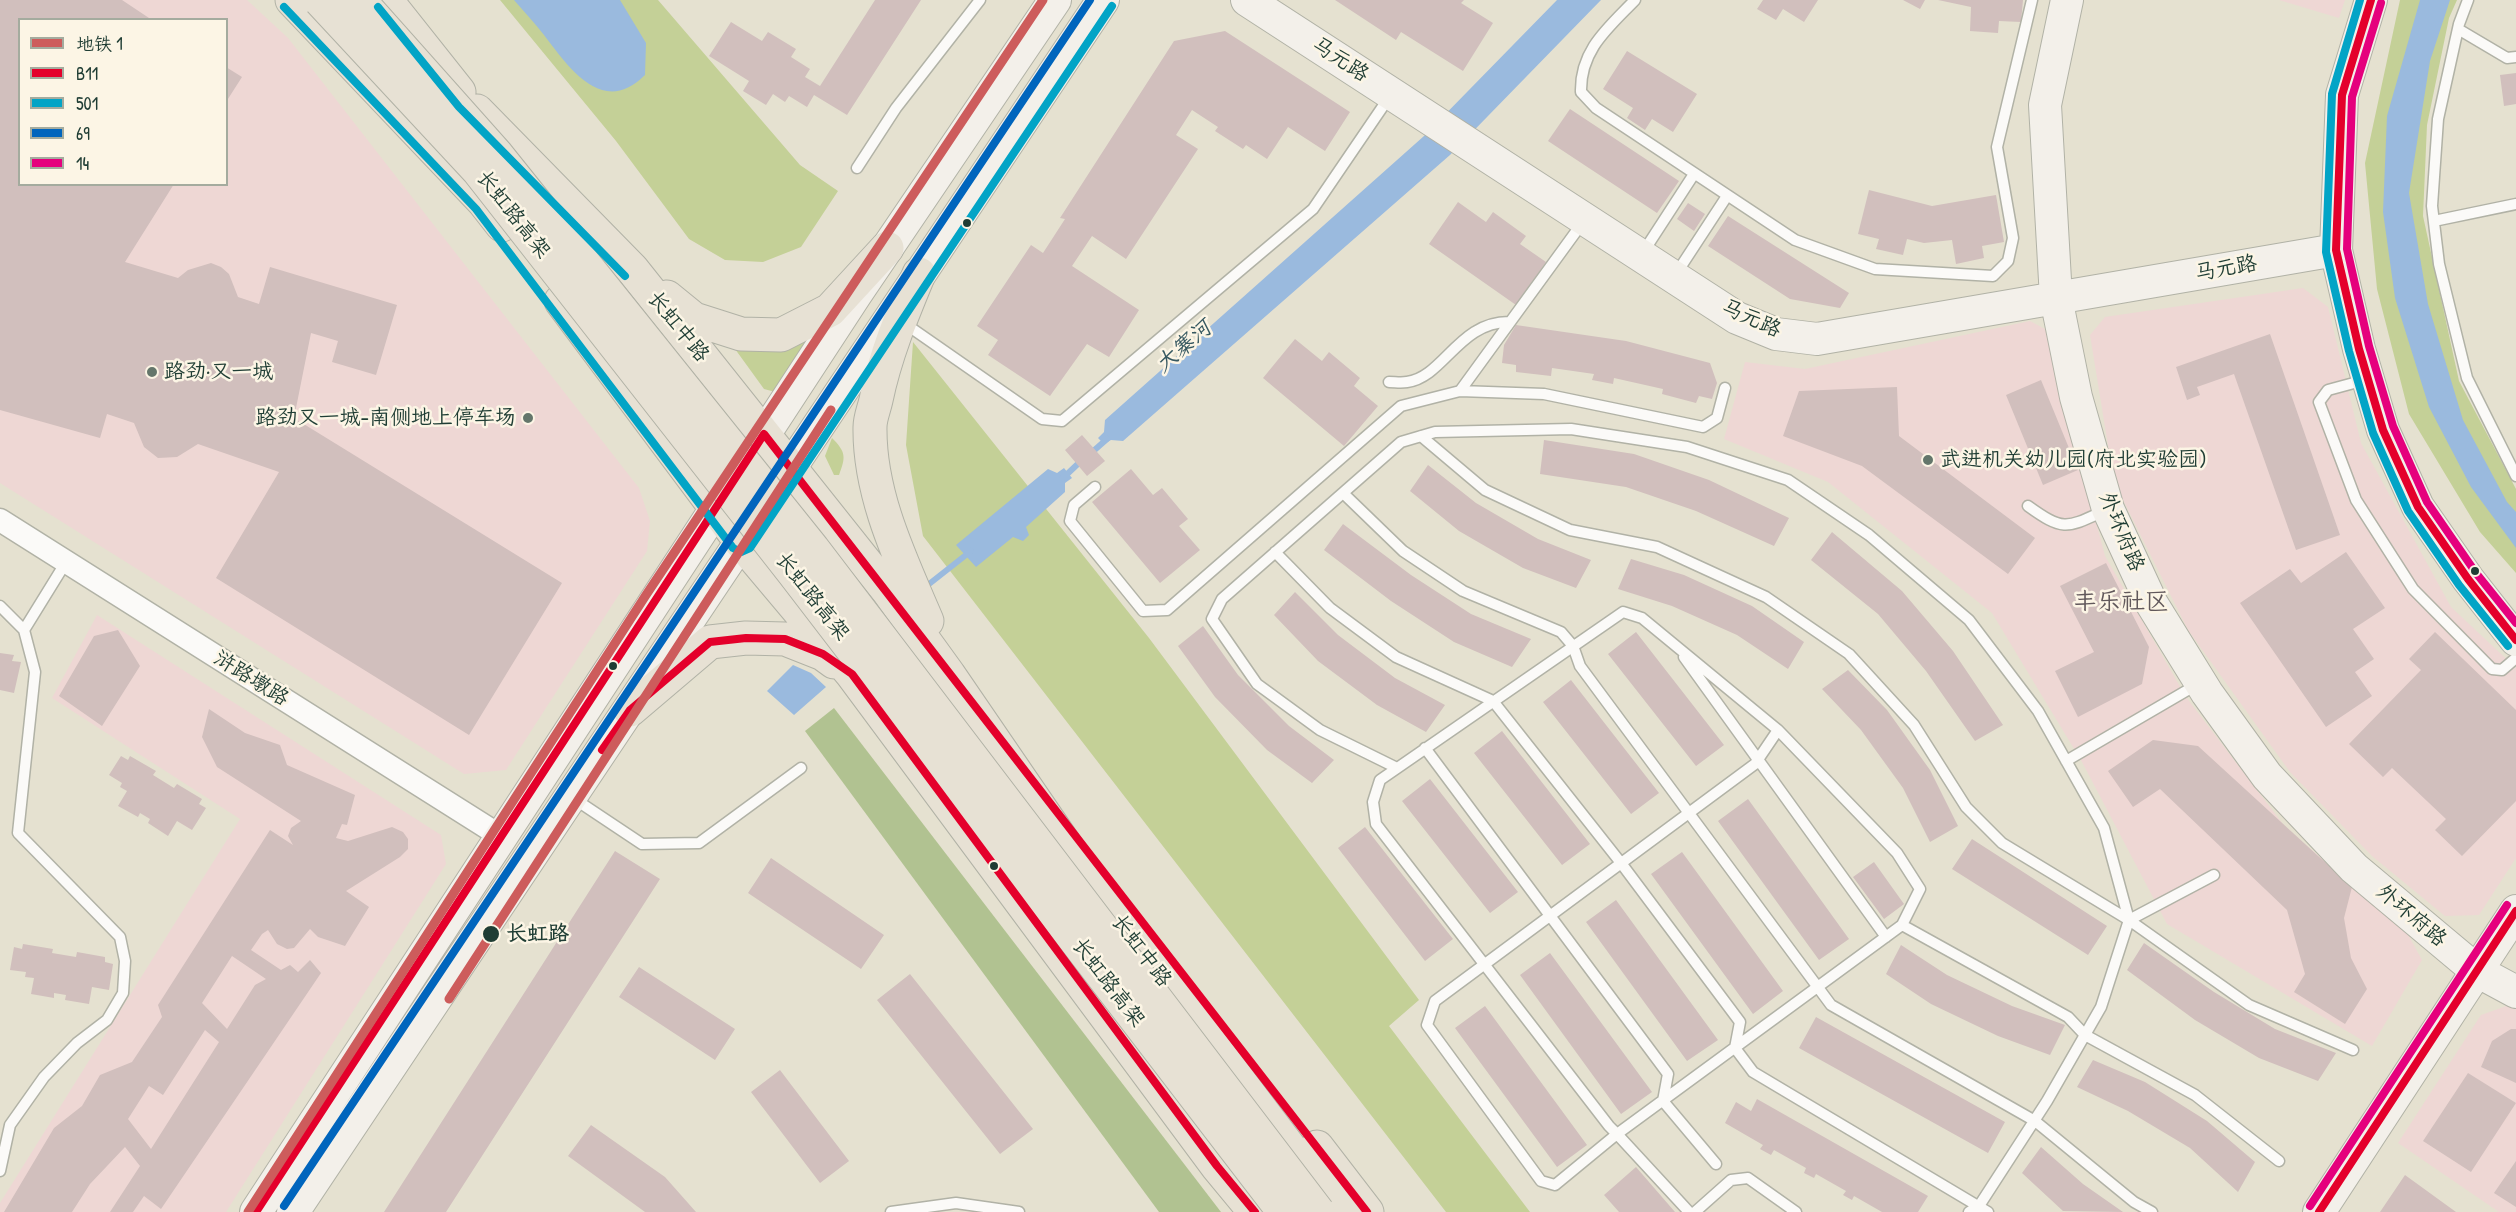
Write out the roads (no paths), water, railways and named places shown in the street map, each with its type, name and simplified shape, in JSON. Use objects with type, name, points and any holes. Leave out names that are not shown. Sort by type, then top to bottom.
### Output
[{"type":"main road","points":[[292,0],[484,202],[716,510],[835,659],[1217,1166],[1255,1212]]},
{"type":"main road","name":"长虹路高架","points":[[320,0],[478,170],[800,582],[1284,1212]]},
{"type":"main road","name":"长虹路高架","points":[[359,0],[497,155],[813,549],[1318,1212]]},
{"type":"main road","name":"长虹中路","points":[[373,0],[414,47],[632,269],[791,467],[898,584],[949,675],[1105,903],[1338,1212]]},
{"type":"main road","points":[[386,0],[466,100]]},
{"type":"main road","points":[[632,269],[694,319],[741,334],[781,335],[830,310],[887,249]]},
{"type":"main road","points":[[898,584],[890,531],[876,478],[870,426],[896,318],[919,274]]},
{"type":"main road","points":[[652,424],[715,372]]},
{"type":"main road","points":[[630,710],[710,642],[746,638],[785,639],[835,659]]},
{"type":"main road","points":[[949,675],[1367,1212]]},
{"type":"street","points":[[256,1212],[764,434],[1055,0]]},
{"type":"street","points":[[919,274],[1103,0]]},
{"type":"street","name":"马元路","points":[[1247,0],[1737,318],[1776,334],[1817,339],[2336,250]]},
{"type":"street","name":"外环府路","points":[[2067,0],[2045,105],[2056,298],[2076,397],[2108,509],[2152,604],[2201,682],[2267,776],[2354,868],[2477,971],[2516,992]]},
{"type":"street","points":[[2371,0],[2342,95],[2336,250],[2368,379],[2384,430],[2418,507],[2468,579],[2516,640]]},
{"type":"street","points":[[293,1212],[791,467],[896,318]]},
{"type":"street","name":"浒路墩路","points":[[0,522],[502,837]]},
{"type":"street","points":[[2319,1212],[2477,971],[2510,927]]},
{"type":"lane","points":[[857,168],[896,108],[980,0]]},
{"type":"lane","points":[[1635,0],[1595,42],[1581,74],[1581,92],[1596,108],[1795,240],[1875,269],[1993,276],[2008,261],[2013,238],[1997,147],[2032,0]]},
{"type":"lane","points":[[2468,0],[2458,29],[2438,120],[2434,221],[2439,264],[2468,378],[2516,475]]},
{"type":"lane","points":[[2458,29],[2506,58],[2516,57]]},
{"type":"lane","points":[[896,318],[1042,419],[1062,421],[1313,209],[1391,94]]},
{"type":"lane","points":[[1641,256],[1694,174]]},
{"type":"lane","points":[[1674,277],[1727,196]]},
{"type":"lane","points":[[2434,221],[2516,204]]},
{"type":"lane","points":[[1460,391],[1585,219]]},
{"type":"lane","points":[[1389,382],[1409,382],[1427,372],[1476,330],[1495,322],[1510,322]]},
{"type":"lane","points":[[2368,379],[2328,390],[2319,402],[2356,500],[2413,589],[2492,669],[2502,670],[2516,658]]},
{"type":"lane","points":[[1095,487],[1074,505],[1070,521],[1143,611],[1167,610],[1401,406],[1460,391],[1544,394],[1703,427],[1717,418],[1725,388]]},
{"type":"lane","points":[[1397,768],[1320,730],[1257,684],[1212,619],[1222,598],[1401,442],[1436,432],[1572,429],[1687,447],[1788,480],[1869,535],[1969,620],[2038,711],[2104,828],[2129,920],[2101,1007],[1982,1210]]},
{"type":"lane","points":[[1421,436],[1485,490],[1495,495],[1570,530],[1657,547],[1775,603],[1849,654],[1914,725],[1966,807],[2002,843],[2129,920],[2249,1005],[2353,1050]]},
{"type":"lane","points":[[1342,493],[1403,551],[1463,591],[1561,632],[1573,646],[1580,666],[1831,1005],[2035,1120],[2134,1202],[2152,1212]]},
{"type":"lane","points":[[2028,506],[2052,523],[2072,526],[2108,509]]},
{"type":"lane","points":[[1275,552],[1330,608],[1396,657],[1493,701],[1621,863],[1740,1022],[1735,1048],[1753,1072],[1982,1210]]},
{"type":"lane","points":[[24,630],[66,562]]},
{"type":"lane","points":[[0,606],[24,630],[35,672],[18,833],[120,937],[125,961],[123,993],[107,1020],[77,1043],[44,1077],[10,1125],[0,1171]]},
{"type":"lane","points":[[1689,1212],[1617,1134],[1484,964],[1376,824],[1373,802],[1380,780],[1623,612],[1642,618],[1778,730],[1897,853],[1920,889],[1902,925],[1617,1134],[1555,1185],[1541,1181],[1427,1025],[1435,1001],[1484,964],[1550,915],[1689,813],[1758,759],[1778,730]]},
{"type":"lane","points":[[1676,646],[1886,936]]},
{"type":"lane","points":[[2066,761],[2201,682]]},
{"type":"lane","points":[[1425,748],[1668,1074],[1663,1101]]},
{"type":"lane","points":[[572,796],[642,844],[699,843],[801,768]]},
{"type":"lane","points":[[2129,920],[2214,875]]},
{"type":"lane","points":[[1902,925],[2068,1017],[2085,1035],[2195,1095],[2279,1161]]},
{"type":"lane","points":[[1663,1101],[1716,1164]]},
{"type":"lane","points":[[1695,1212],[1731,1180],[1748,1178],[1796,1212]]},
{"type":"lane","points":[[891,1212],[956,1203],[1019,1212]]},
{"type":"lane","points":[[1969,1212],[1982,1210]]},
{"type":"water","points":[[514,0],[620,0],[646,43],[645,75],[630,87],[615,91],[601,90],[588,84],[565,62]]},
{"type":"water","points":[[1557,0],[1601,0],[1450,155],[1123,441],[1111,440],[1104,444],[1098,438],[1104,432],[1105,420],[1424,136]]},
{"type":"water","points":[[2420,0],[2450,0],[2430,61],[2409,193],[2428,304],[2463,420],[2507,502],[2516,512],[2516,548],[2471,487],[2429,407],[2395,298],[2383,212],[2387,116]]},
{"type":"water","points":[[1064,468],[1072,478],[1065,483],[1065,492],[1026,527],[1029,535],[1023,541],[1013,537],[976,567],[956,545],[1048,469],[1057,473]]},
{"type":"water","points":[[793,665],[811,673],[826,687],[794,715],[767,691]]},
{"type":"waterway","name":"大寨河","points":[[1090,454],[1107,439]]},
{"type":"waterway","name":"大寨河","points":[[1063,478],[1082,460]]},
{"type":"waterway","name":"大寨河","points":[[924,588],[971,551]]},
{"type":"metro line","name":"1","points":[[248,1212],[646,595],[1043,0]]},
{"type":"metro line","name":"1","points":[[449,999],[831,410]]},
{"type":"place","name":"路劲·又一城","points":[[152,372]]},
{"type":"place","name":"路劲又一城-南侧地上停车场","points":[[528,418]]},
{"type":"place","name":"武进机关幼儿园(府北实验园)","points":[[1928,460]]},
{"type":"place","name":"长虹路","points":[[491,934]]},
{"type":"district","name":"丰乐社区","points":[[2121,603]]}]
